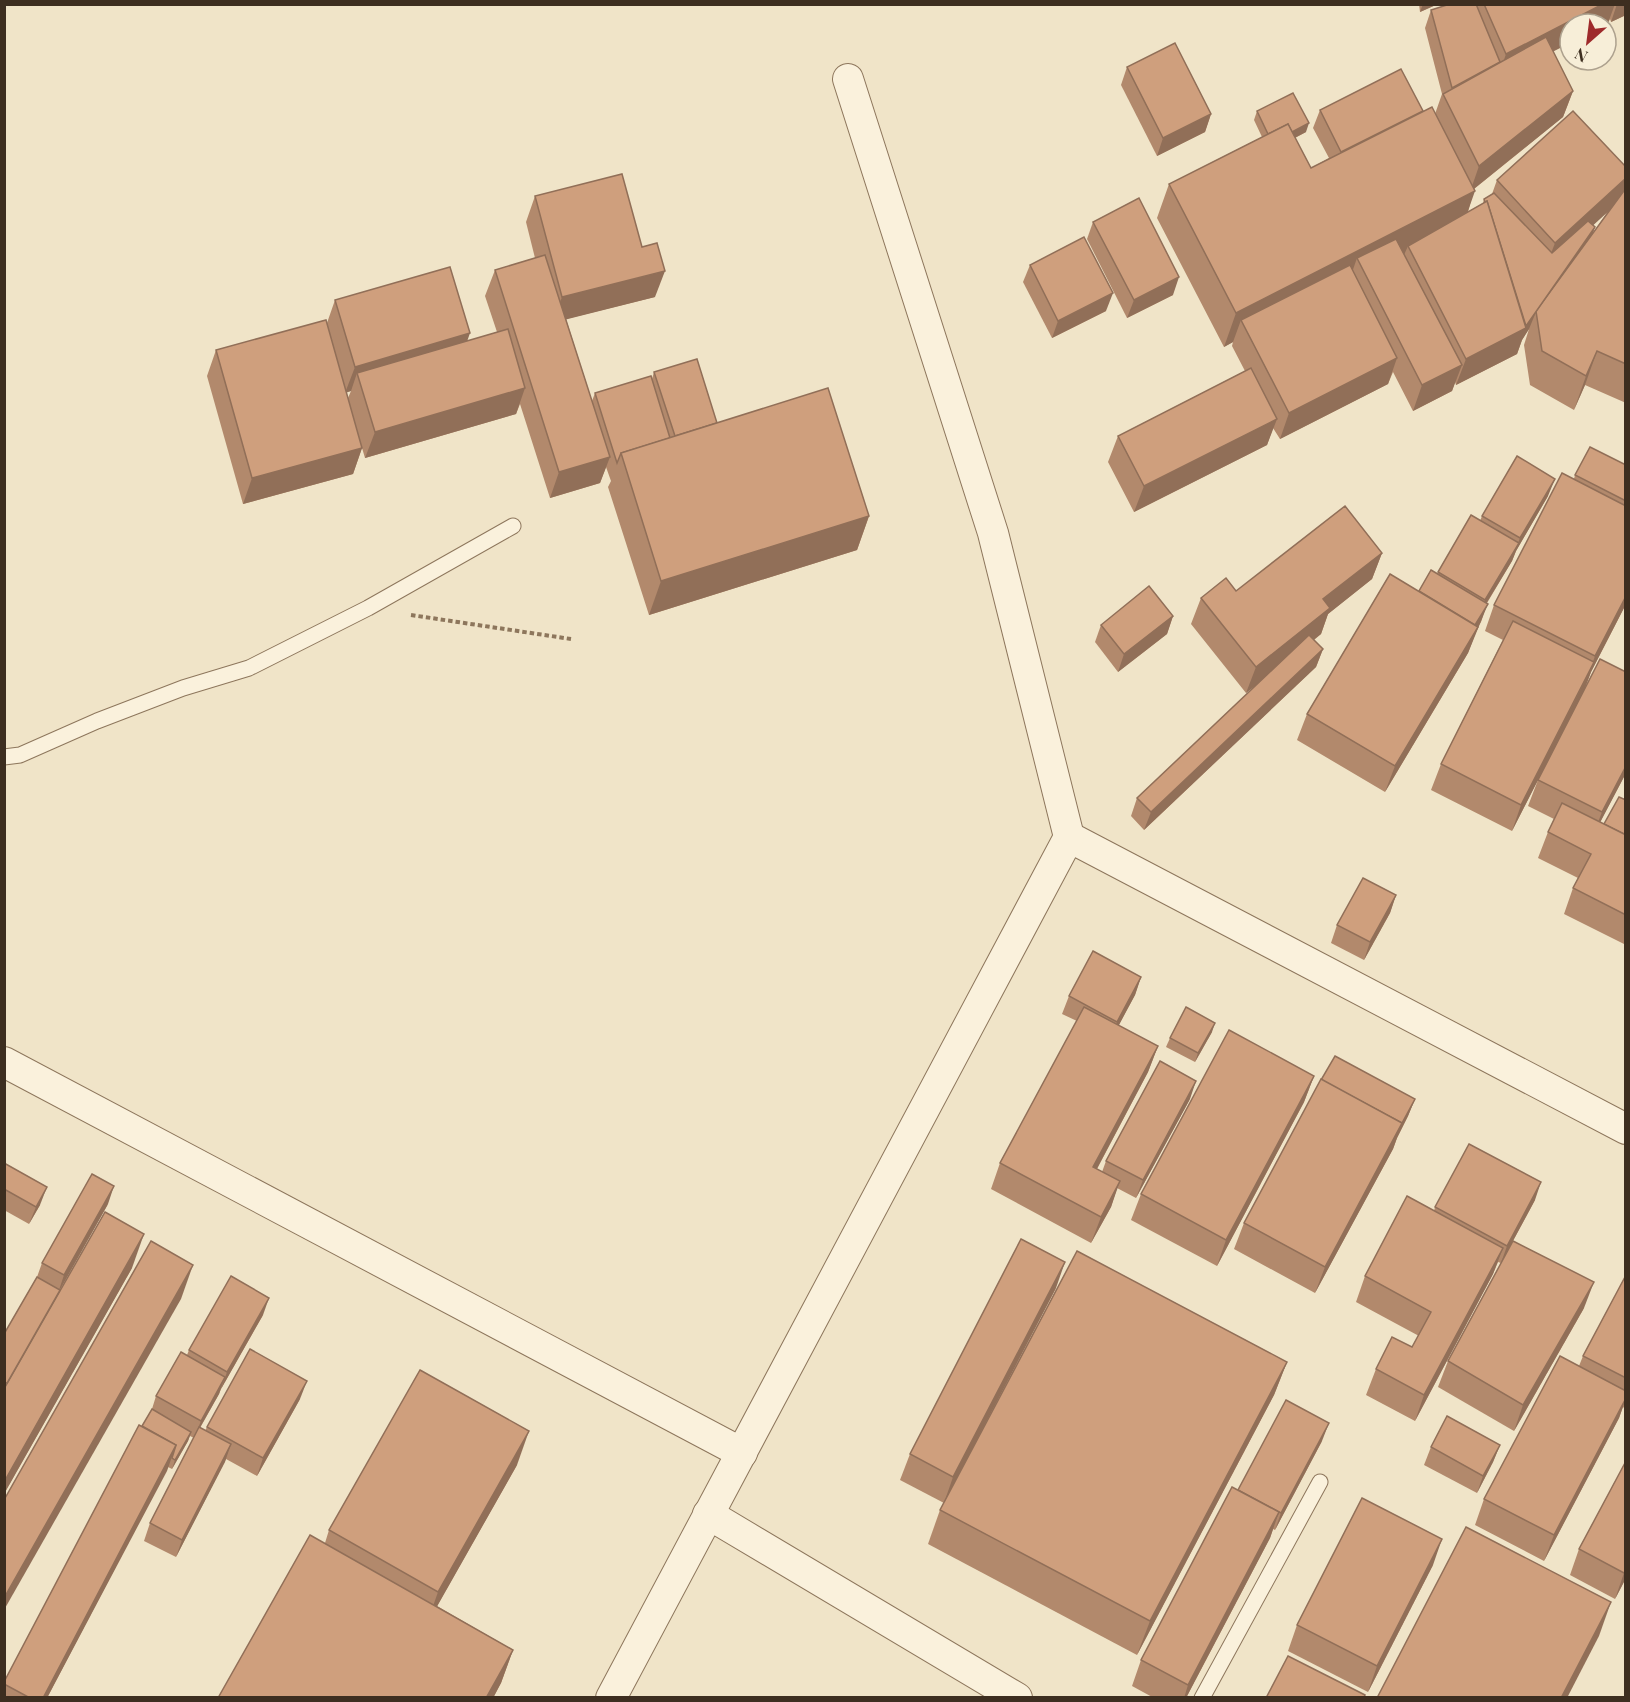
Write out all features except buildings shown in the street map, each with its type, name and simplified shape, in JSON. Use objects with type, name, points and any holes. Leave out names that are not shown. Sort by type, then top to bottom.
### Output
[{"type":"street","points":[[610,1698],[1069,837],[993,533],[848,79]]},
{"type":"street","points":[[1069,837],[1626,1129]]},
{"type":"street","points":[[4,1062],[742,1453]]},
{"type":"street","points":[[708,1514],[1017,1698]]},
{"type":"lane","points":[[4,757],[20,755],[97,721],[183,688],[249,668],[369,608],[513,526]]},
{"type":"lane","points":[[1202,1698],[1320,1482]]},
{"type":"path","points":[[369,608],[571,639]]}]
